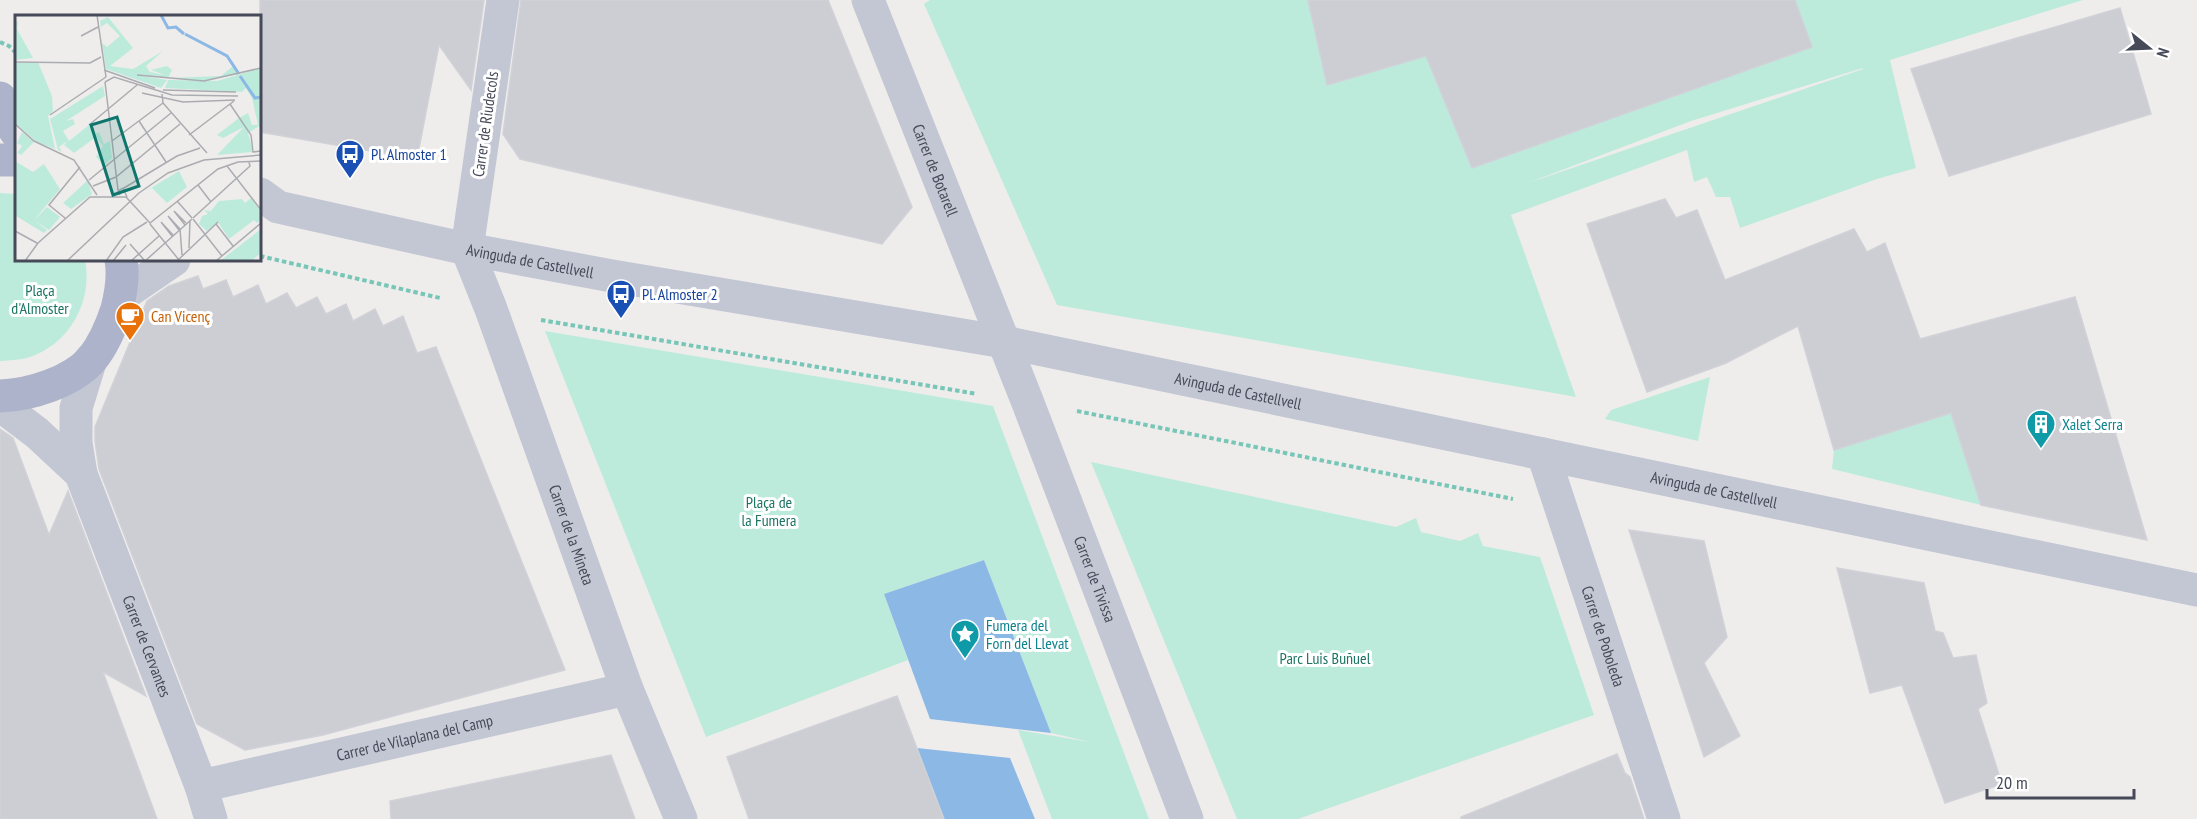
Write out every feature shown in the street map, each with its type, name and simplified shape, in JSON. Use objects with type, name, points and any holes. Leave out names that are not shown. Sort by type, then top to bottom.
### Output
[{"type":"main road","points":[[0,98],[8,120],[15,130]]},
{"type":"main road","points":[[0,396],[38,391],[66,378],[91,359],[110,331],[120,297],[122,261]]},
{"type":"street","name":"Carrer de Riudecols","points":[[467,249],[503,0]]},
{"type":"street","name":"Carrer de Botarell","points":[[868,0],[1004,342]]},
{"type":"street","name":"Avinguda de Castellvell","points":[[266,204],[467,249],[612,276],[1004,342],[2197,590]]},
{"type":"street","name":"Carrer de la Mineta","points":[[467,249],[627,689],[681,819]]},
{"type":"street","points":[[120,297],[173,261]]},
{"type":"street","name":"Carrer de Tivissa","points":[[1004,342],[1187,819]]},
{"type":"street","name":"Carrer de Cervantes","points":[[91,359],[76,408],[76,443],[81,474],[201,786],[211,819]]},
{"type":"street","name":"Carrer de Cervantes","points":[[0,405],[38,433],[81,474]]},
{"type":"street","name":"Carrer de Poboleda","points":[[1543,454],[1664,819]]},
{"type":"street","name":"Carrer de Vilaplana del Camp","points":[[201,786],[627,689]]},
{"type":"path","points":[[0,42],[15,52]]},
{"type":"path","points":[[261,256],[441,298]]},
{"type":"path","points":[[545,320],[980,395]]},
{"type":"green space","points":[[930,0],[1308,0],[1328,85],[1426,56],[1473,168],[1811,47],[1795,0],[2083,0],[1890,60],[1916,168],[1877,179],[1740,228],[1730,197],[1716,197],[1707,177],[1694,182],[1687,150],[1511,215],[1576,397],[1057,305],[924,4]],"holes":[[[1863,69],[1528,183],[1691,121]]]},
{"type":"green space","name":"Plaça d'Almoster","points":[[0,193],[15,194],[15,261],[85,261],[87,275],[82,305],[68,331],[57,342],[30,357],[0,361]]},
{"type":"green space","name":"Plaça de la Fumera","points":[[545,331],[993,406],[1149,819],[1052,819],[1018,730],[1090,742],[1051,733],[984,560],[884,594],[908,660],[706,737]]},
{"type":"green space","points":[[1710,377],[1698,441],[1605,419],[1611,410]]},
{"type":"green space","points":[[1944,392],[1981,505],[1832,469],[1834,450],[1925,421]]},
{"type":"green space","name":"Parc Luis Buñuel","points":[[1091,462],[1396,527],[1416,518],[1421,532],[1460,541],[1478,533],[1483,546],[1540,557],[1594,715],[1298,819],[1237,819]]},
{"type":"water","points":[[984,560],[1051,733],[930,719],[884,594]]},
{"type":"water","points":[[917,748],[1010,758],[1035,819],[944,819]]},
{"type":"building","points":[[260,0],[484,0],[471,90],[439,45],[417,159],[261,132]]},
{"type":"building","points":[[521,0],[828,0],[912,207],[882,244],[520,159],[503,134]]},
{"type":"building","points":[[1308,0],[1795,0],[1812,47],[1472,168],[1426,56],[1327,85]]},
{"type":"building","points":[[2120,8],[2151,114],[1949,176],[1911,69]]},
{"type":"building","points":[[1665,199],[1676,218],[1697,210],[1725,280],[1854,229],[1867,252],[1885,243],[1920,339],[2075,297],[2147,540],[1981,505],[1951,413],[1834,450],[1798,326],[1726,363],[1647,392],[1587,224]]},
{"type":"building","points":[[198,276],[203,289],[226,280],[233,297],[258,285],[266,304],[287,293],[296,308],[317,297],[326,314],[346,304],[353,321],[375,309],[383,326],[403,316],[417,353],[436,347],[565,670],[323,735],[245,750],[197,724],[99,469],[95,427],[147,301],[169,286]]},
{"type":"building","points":[[0,429],[13,438],[49,535],[68,491],[146,696],[103,672],[157,819],[0,819]]},
{"type":"building","points":[[1629,530],[1704,541],[1727,637],[1704,663],[1740,736],[1704,757]]},
{"type":"building","points":[[1837,568],[1924,583],[1935,631],[1943,633],[1953,658],[1976,655],[1987,703],[1978,709],[2002,784],[1945,803],[1902,685],[1870,693]]},
{"type":"building","points":[[897,696],[944,819],[749,819],[727,757]]},
{"type":"building","points":[[1617,754],[1625,773],[1630,777],[1644,819],[1461,819],[1461,817]]},
{"type":"building","points":[[611,755],[635,819],[391,819],[390,801]]},
{"type":"place","name":"Pl. Almoster 1","points":[[350,180]]},
{"type":"place","name":"Pl. Almoster 2","points":[[621,320]]},
{"type":"place","name":"Can Vicenç","points":[[130,342]]},
{"type":"place","name":"Xalet Serra","points":[[2041,450]]},
{"type":"place","name":"Fumera del Forn del Llevat","points":[[965,660]]}]
